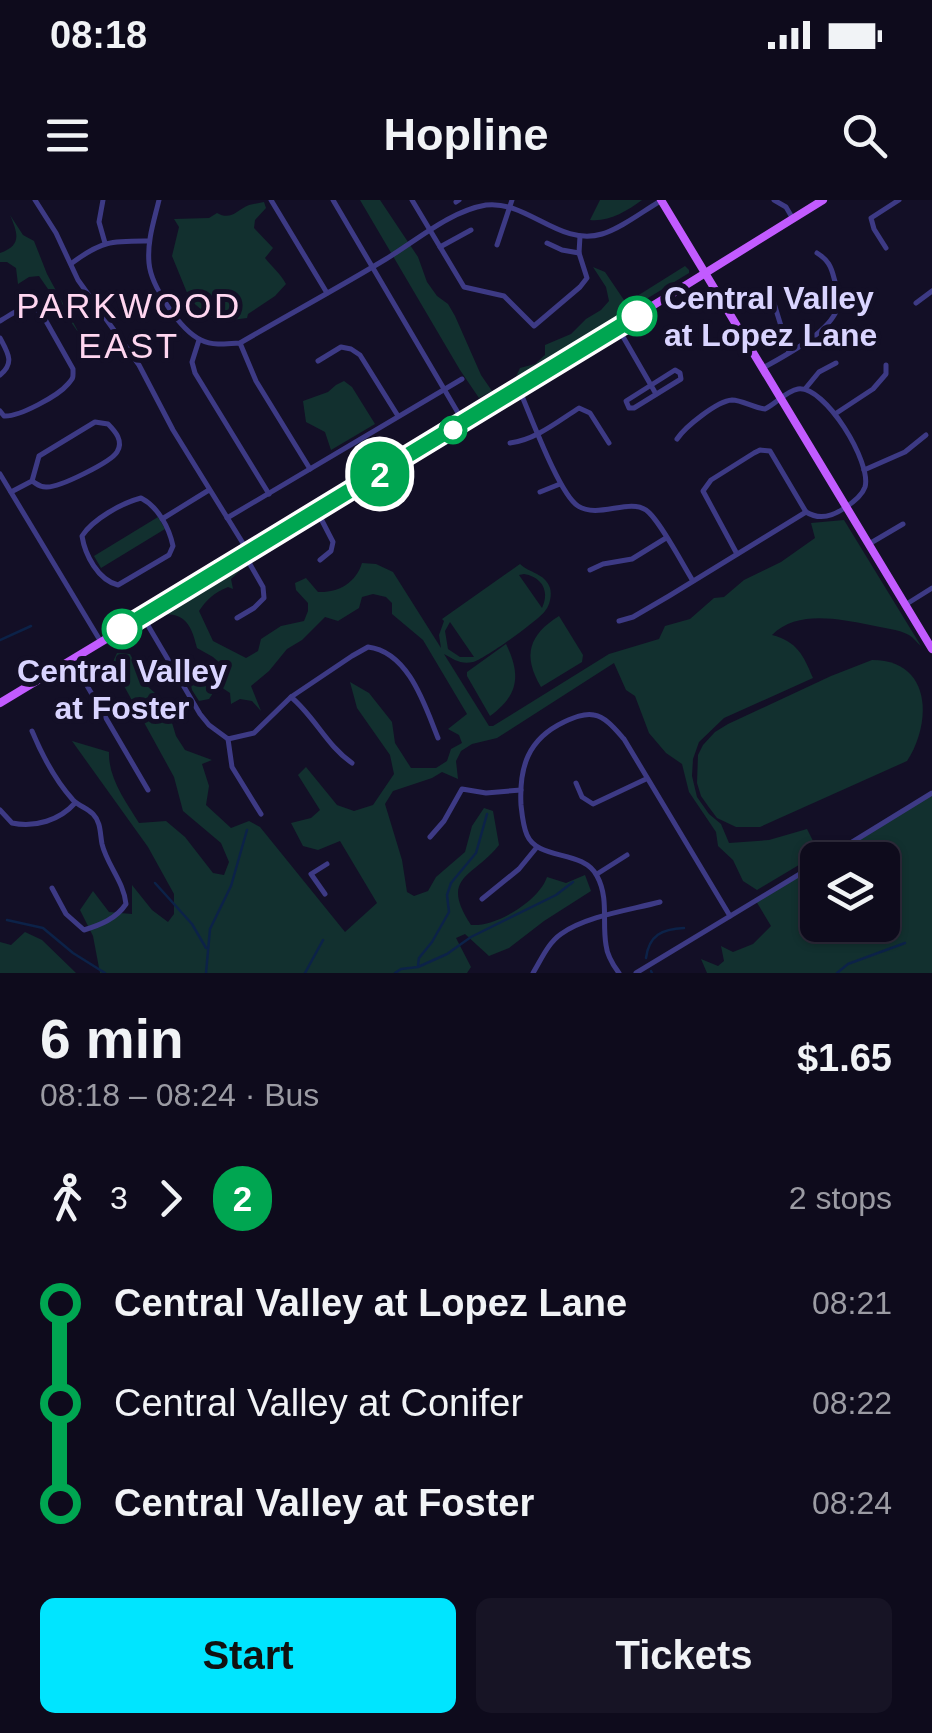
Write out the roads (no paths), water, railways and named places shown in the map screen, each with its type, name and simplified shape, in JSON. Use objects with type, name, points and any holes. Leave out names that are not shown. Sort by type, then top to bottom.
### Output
[{"type":"main road","points":[[662,200],[932,649]]},
{"type":"main road","points":[[0,703],[823,200]]},
{"type":"street","points":[[36,200],[78,280],[139,365],[153,396],[249,553],[247,559],[263,587],[264,598],[236,618]]},
{"type":"street","points":[[103,200],[100,222],[104,243]]},
{"type":"street","points":[[159,200],[149,241],[149,268],[156,287],[179,322],[208,343],[240,343],[474,208],[511,204],[555,228],[580,236],[602,234],[662,200]]},
{"type":"street","points":[[271,200],[327,293]]},
{"type":"street","points":[[333,200],[464,422]]},
{"type":"street","points":[[412,200],[464,287],[504,296],[534,326],[584,282],[587,274],[580,253],[580,236]]},
{"type":"street","points":[[774,200],[786,207],[793,219]]},
{"type":"street","points":[[886,248],[871,218],[899,200]]},
{"type":"street","points":[[497,245],[511,204]]},
{"type":"street","points":[[440,247],[471,230]]},
{"type":"street","points":[[72,264],[104,243],[149,241]]},
{"type":"street","points":[[547,243],[580,253]]},
{"type":"street","points":[[763,368],[824,328],[837,309],[839,296],[831,268],[827,259],[817,253]]},
{"type":"street","points":[[769,286],[789,352]]},
{"type":"street","points":[[916,304],[932,290]]},
{"type":"street","points":[[0,321],[25,307],[35,308],[73,369],[66,387],[15,417],[4,416],[0,411]]},
{"type":"street","points":[[618,328],[656,394]]},
{"type":"street","points":[[0,338],[10,357],[8,369],[0,376]]},
{"type":"street","points":[[199,340],[192,362],[195,373],[269,494]]},
{"type":"street","points":[[240,343],[256,381],[310,469]]},
{"type":"street","points":[[318,361],[342,347],[351,348],[360,355],[398,416]]},
{"type":"street","points":[[805,389],[819,372],[836,363]]},
{"type":"street","points":[[834,414],[872,389],[886,374],[886,365]]},
{"type":"street","points":[[675,370],[680,373],[681,379],[656,394],[634,408],[627,406],[626,401],[675,370]]},
{"type":"street","points":[[227,518],[462,379]]},
{"type":"street","points":[[518,389],[560,484],[571,500],[586,509],[636,506],[650,514],[693,581]]},
{"type":"street","points":[[677,439],[686,427],[728,401],[764,409],[795,390],[805,389],[820,397],[855,447],[866,476],[864,490],[846,508],[827,516],[806,512],[770,452],[760,450],[710,480],[703,490],[738,554]]},
{"type":"street","points":[[579,400],[579,408]]},
{"type":"street","points":[[510,443],[539,433],[579,408]]},
{"type":"street","points":[[579,408],[590,413],[609,443]]},
{"type":"street","points":[[11,492],[32,481],[38,456],[95,422],[108,424],[118,437],[114,455],[80,476],[44,488],[32,481]]},
{"type":"street","points":[[864,470],[905,452],[926,435]]},
{"type":"street","points":[[0,474],[102,642]]},
{"type":"street","points":[[540,492],[560,484]]},
{"type":"street","points":[[162,519],[209,490]]},
{"type":"street","points":[[141,498],[152,504],[162,519],[172,538],[170,555],[118,585],[102,578],[84,546],[82,536],[88,527],[131,500],[141,498]]},
{"type":"street","points":[[636,506],[638,498]]},
{"type":"street","points":[[317,512],[333,542],[320,560]]},
{"type":"street","points":[[619,621],[634,616],[806,512]]},
{"type":"street","points":[[869,544],[904,524]]},
{"type":"street","points":[[590,570],[632,560],[666,538]]},
{"type":"street","points":[[905,605],[932,588]]},
{"type":"street","points":[[143,617],[200,714],[228,739],[232,768],[262,814]]},
{"type":"street","points":[[228,739],[254,733],[292,697],[368,647],[390,656],[415,685],[438,738]]},
{"type":"street","points":[[72,660],[148,790]]},
{"type":"street","points":[[292,697],[306,709],[338,753],[352,763]]},
{"type":"street","points":[[619,973],[606,946],[604,898],[597,874],[582,861],[537,847],[525,830],[520,777],[526,758],[537,742],[562,723],[588,715],[602,718],[624,739],[730,916]]},
{"type":"street","points":[[32,731],[54,773],[97,821],[104,852],[124,891],[126,904],[108,921],[84,930],[66,914],[52,888]]},
{"type":"street","points":[[576,783],[582,797],[593,804],[646,779]]},
{"type":"street","points":[[430,837],[462,789],[486,793],[520,790]]},
{"type":"street","points":[[852,842],[932,793]]},
{"type":"street","points":[[0,810],[12,824],[23,825],[65,814],[76,802]]},
{"type":"street","points":[[482,898],[519,869],[537,847]]},
{"type":"street","points":[[597,874],[627,855]]},
{"type":"street","points":[[325,894],[311,874],[328,864]]},
{"type":"street","points":[[636,973],[800,874]]},
{"type":"street","points":[[533,973],[561,934],[590,920],[660,902]]},
{"type":"waterway","points":[[0,640],[31,626]]},
{"type":"waterway","points":[[418,965],[449,912],[447,895],[451,883],[476,853],[487,814]]},
{"type":"waterway","points":[[206,973],[210,929],[231,886],[247,830]]},
{"type":"waterway","points":[[395,973],[447,954],[573,882]]},
{"type":"waterway","points":[[155,883],[192,924],[206,948]]},
{"type":"waterway","points":[[7,920],[43,928],[105,973]]},
{"type":"waterway","points":[[646,958],[658,935],[684,928]]},
{"type":"waterway","points":[[305,973],[323,940]]},
{"type":"waterway","points":[[837,973],[848,964],[905,943]]},
{"type":"place","name":"Central Valley at Lopez Lane","points":[[637,316]]},
{"type":"place","name":"Central Valley at Foster","points":[[122,629]]},
{"type":"district","name":"PARKWOOD EAST","points":[[129,325]]}]
